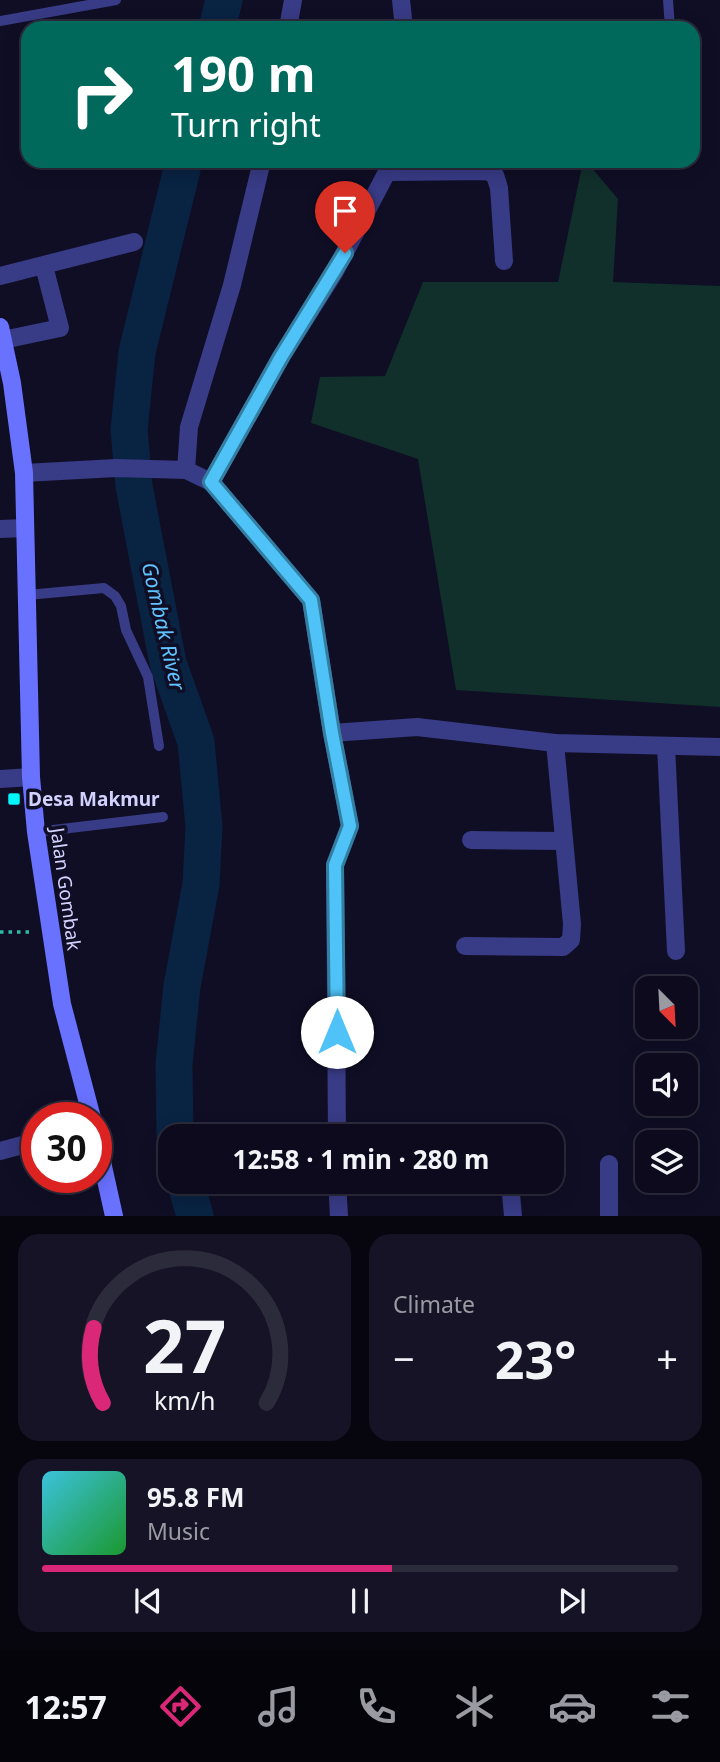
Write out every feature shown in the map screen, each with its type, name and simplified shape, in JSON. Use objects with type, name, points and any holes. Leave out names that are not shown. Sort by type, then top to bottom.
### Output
[{"type":"main road","name":"Jalan Gombak","points":[[2,333],[6,384],[24,472],[31,778],[36,832],[62,1004],[88,1102]]},
{"type":"main road","points":[[109,1193],[114,1216]]},
{"type":"street","points":[[289,21],[293,0]]},
{"type":"street","points":[[401,0],[403,21]]},
{"type":"street","points":[[181,470],[189,428],[232,285],[260,168]]},
{"type":"street","points":[[211,482],[281,357],[334,273],[388,168]]},
{"type":"street","points":[[414,168],[487,171],[495,175],[499,188],[504,261]]},
{"type":"street","points":[[0,276],[134,242]]},
{"type":"street","points":[[2,333],[60,328],[44,266]]},
{"type":"street","points":[[24,472],[116,468],[181,470],[211,482],[311,600],[350,826],[335,865],[337,1124]]},
{"type":"street","points":[[0,529],[25,528]]},
{"type":"street","points":[[332,733],[416,727],[555,743],[720,747]]},
{"type":"street","points":[[465,946],[562,947],[571,940],[572,924],[555,743]]},
{"type":"street","points":[[666,746],[676,950]]},
{"type":"street","points":[[0,779],[31,778]]},
{"type":"street","points":[[471,840],[564,841]]},
{"type":"street","points":[[0,1151],[21,1145]]},
{"type":"street","points":[[609,1164],[609,1216]]},
{"type":"street","points":[[337,1194],[338,1216]]},
{"type":"street","points":[[511,1194],[513,1216]]},
{"type":"lane","points":[[0,21],[116,0]]},
{"type":"lane","points":[[668,0],[670,21]]},
{"type":"lane","points":[[27,595],[104,589],[115,596],[121,606],[132,644],[148,677],[159,746]]},
{"type":"lane","points":[[36,832],[163,817]]},
{"type":"path","points":[[0,932],[51,931]]},
{"type":"green space","points":[[582,168],[592,168],[618,199],[613,282],[720,286],[720,707],[456,690],[418,459],[311,423],[320,377],[385,376],[423,282],[558,282]]},
{"type":"waterway","name":"Gombak River","points":[[219,21],[224,0]]},
{"type":"waterway","name":"Gombak River","points":[[175,1124],[174,1064],[182,986],[201,884],[204,827],[196,742],[168,663],[134,486],[129,430],[137,352],[182,168]]},
{"type":"waterway","name":"Gombak River","points":[[189,1194],[195,1216]]},
{"type":"place","name":"Desa Makmur","points":[[14,799]]},
{"type":"route","points":[[337,1032],[335,865],[350,826],[311,600],[211,482],[281,357],[345,253]]}]
